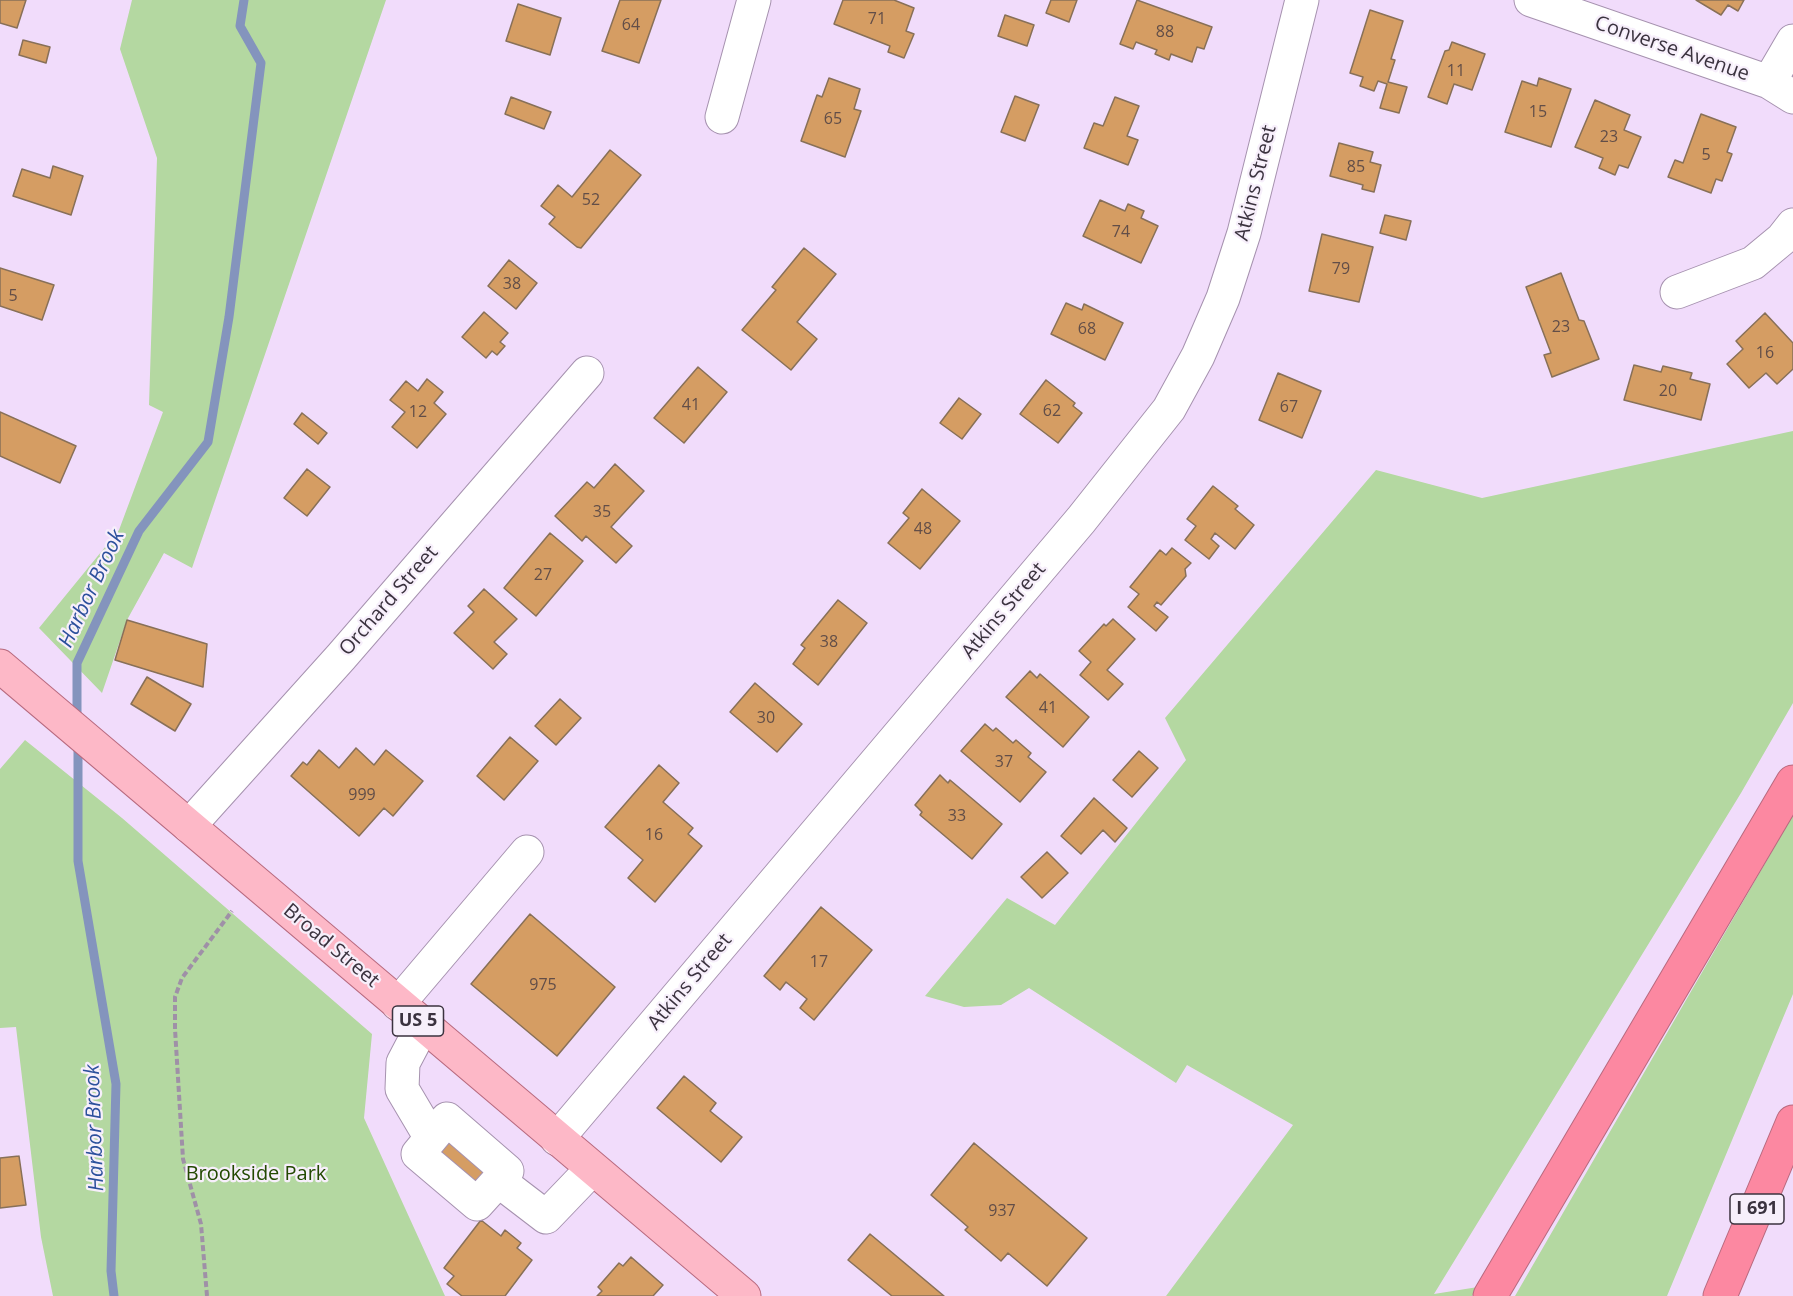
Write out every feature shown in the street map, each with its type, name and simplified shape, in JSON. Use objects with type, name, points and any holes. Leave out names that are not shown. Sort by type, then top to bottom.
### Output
[{"type":"highway","points":[[1490,1296],[1793,782]]},
{"type":"highway","name":"I 691","points":[[1720,1296],[1793,1122]]},
{"type":"main road","name":"Broad Street","points":[[0,666],[744,1296]]},
{"type":"street","points":[[722,117],[754,0]]},
{"type":"street","name":"Atkins Street","points":[[557,1139],[1081,520],[1169,409],[1198,356],[1223,298],[1244,233],[1302,0]]},
{"type":"street","name":"Converse Avenue","points":[[1531,0],[1781,89],[1793,41]]},
{"type":"street","points":[[1677,292],[1753,263],[1782,239],[1793,225]]},
{"type":"street","name":"Orchard Street","points":[[189,826],[341,657],[586,373]]},
{"type":"street","points":[[398,1004],[527,852]]},
{"type":"street","points":[[423,1026],[403,1063],[402,1089],[431,1138]]},
{"type":"street","points":[[447,1119],[507,1171],[499,1181],[477,1204],[418,1154],[447,1119]]},
{"type":"street","points":[[499,1181],[546,1217],[592,1169]]},
{"type":"path","points":[[207,1296],[201,1224],[183,1159],[175,1029],[176,997],[183,978],[232,911]]},
{"type":"green space","points":[[132,0],[386,0],[192,568],[164,553],[127,620],[102,693],[39,628],[119,530],[163,412],[149,405],[157,158],[120,49]]},
{"type":"green space","points":[[1793,431],[1793,703],[1741,793],[1434,1294],[1478,1287],[1472,1296],[1166,1296],[1293,1125],[1187,1065],[1176,1083],[1029,988],[1001,1005],[964,1007],[925,996],[1007,898],[1055,925],[1186,760],[1165,718],[1376,470],[1482,498]]},
{"type":"green space","name":"Brookside Park","points":[[25,740],[122,818],[372,1034],[364,1118],[445,1296],[53,1296],[41,1237],[16,1027],[0,1028],[0,769]]},
{"type":"green space","points":[[1793,815],[1793,994],[1667,1296],[1515,1296]]},
{"type":"building","points":[[0,0],[26,0],[17,28],[0,23]]},
{"type":"building","points":[[620,0],[661,0],[639,63],[602,51]]},
{"type":"building","points":[[843,0],[894,0],[914,8],[906,31],[914,34],[904,58],[888,52],[890,46],[834,24]]},
{"type":"building","points":[[1051,0],[1077,0],[1069,22],[1046,13]]},
{"type":"building","points":[[1137,0],[1212,27],[1204,49],[1197,47],[1192,62],[1171,54],[1169,60],[1155,54],[1157,50],[1136,42],[1133,49],[1120,44]]},
{"type":"building","points":[[1696,0],[1744,0],[1738,11],[1728,5],[1721,15]]},
{"type":"building","points":[[518,4],[561,18],[550,55],[506,41]]},
{"type":"building","points":[[1370,10],[1403,21],[1391,59],[1395,60],[1388,82],[1407,87],[1399,113],[1380,108],[1387,84],[1378,81],[1374,91],[1360,86],[1363,77],[1350,73]]},
{"type":"building","points":[[1005,15],[1034,25],[1027,46],[998,36]]},
{"type":"building","points":[[23,40],[50,47],[46,63],[19,55]]},
{"type":"building","points":[[1452,42],[1485,54],[1472,90],[1454,84],[1447,104],[1428,97],[1445,51],[1449,50]]},
{"type":"building","points":[[829,78],[860,89],[854,109],[861,111],[845,157],[801,141],[817,95],[822,97]]},
{"type":"building","points":[[1539,78],[1571,89],[1551,147],[1505,132],[1522,81],[1537,86]]},
{"type":"building","points":[[1015,96],[1039,105],[1025,141],[1001,132]]},
{"type":"building","points":[[511,97],[551,112],[544,129],[505,114]]},
{"type":"building","points":[[1115,97],[1139,106],[1127,136],[1138,140],[1128,165],[1084,148],[1094,123],[1103,126]]},
{"type":"building","points":[[1595,100],[1630,115],[1624,130],[1641,137],[1628,168],[1619,165],[1615,175],[1599,168],[1603,158],[1575,147]]},
{"type":"building","points":[[1701,114],[1736,127],[1727,152],[1732,154],[1722,181],[1716,179],[1711,193],[1668,177],[1675,160],[1683,163]]},
{"type":"building","points":[[1339,143],[1373,152],[1370,162],[1381,165],[1374,192],[1362,189],[1363,185],[1330,176]]},
{"type":"building","points":[[610,150],[641,175],[581,248],[577,247],[549,224],[555,217],[541,206],[558,185],[572,197]]},
{"type":"building","points":[[53,166],[83,176],[71,215],[13,196],[22,169],[50,178]]},
{"type":"building","points":[[1100,200],[1125,211],[1128,204],[1144,211],[1141,218],[1158,226],[1141,263],[1083,236]]},
{"type":"building","points":[[1385,215],[1411,221],[1406,240],[1380,233]]},
{"type":"building","points":[[1322,234],[1373,247],[1359,302],[1309,291]]},
{"type":"building","points":[[804,248],[836,274],[797,322],[817,339],[791,370],[742,330],[776,290],[772,287]]},
{"type":"building","points":[[509,260],[537,283],[516,309],[488,286]]},
{"type":"building","points":[[0,268],[54,285],[42,320],[0,306]]},
{"type":"building","points":[[1561,273],[1579,320],[1584,321],[1599,359],[1552,377],[1544,355],[1551,353],[1526,287]]},
{"type":"building","points":[[1066,303],[1082,310],[1084,304],[1123,323],[1105,360],[1051,334]]},
{"type":"building","points":[[484,312],[508,333],[500,342],[505,346],[497,355],[492,351],[486,358],[462,337]]},
{"type":"building","points":[[1765,313],[1793,343],[1793,369],[1777,384],[1766,373],[1749,388],[1727,364],[1743,349],[1736,341]]},
{"type":"building","points":[[1634,365],[1661,372],[1663,366],[1692,373],[1690,379],[1710,384],[1701,420],[1624,400]]},
{"type":"building","points":[[698,367],[727,392],[684,443],[654,418]]},
{"type":"building","points":[[1278,373],[1321,391],[1302,438],[1259,420]]},
{"type":"building","points":[[427,379],[443,392],[434,403],[446,414],[417,448],[392,427],[405,412],[390,400],[406,381],[418,391]]},
{"type":"building","points":[[1046,380],[1075,403],[1073,406],[1082,413],[1058,443],[1020,414]]},
{"type":"building","points":[[959,398],[981,414],[962,439],[940,423]]},
{"type":"building","points":[[0,412],[76,446],[60,483],[0,456]]},
{"type":"building","points":[[302,413],[327,433],[318,444],[294,424]]},
{"type":"building","points":[[615,464],[644,491],[611,527],[632,546],[616,563],[586,536],[582,541],[555,516],[587,482],[594,488]]},
{"type":"building","points":[[307,469],[330,487],[307,516],[284,498]]},
{"type":"building","points":[[1213,486],[1238,506],[1235,509],[1254,525],[1235,549],[1215,533],[1211,539],[1219,546],[1209,559],[1185,540],[1196,526],[1187,519]]},
{"type":"building","points":[[922,489],[960,521],[920,569],[888,543],[909,518],[903,513]]},
{"type":"building","points":[[550,533],[583,561],[536,616],[504,588]]},
{"type":"building","points":[[1172,548],[1191,563],[1185,569],[1186,576],[1161,605],[1157,602],[1154,606],[1168,617],[1156,631],[1128,607],[1139,594],[1130,587],[1160,550],[1166,555]]},
{"type":"building","points":[[484,589],[517,619],[494,642],[507,654],[493,669],[454,633],[474,612],[468,606]]},
{"type":"building","points":[[838,600],[867,623],[818,685],[793,664],[805,648],[801,645]]},
{"type":"building","points":[[1113,619],[1135,639],[1107,670],[1123,684],[1108,700],[1080,675],[1091,662],[1079,651],[1104,624],[1106,626]]},
{"type":"building","points":[[127,620],[207,644],[203,687],[115,660]]},
{"type":"building","points":[[1030,671],[1037,678],[1040,674],[1089,717],[1063,747],[1006,697]]},
{"type":"building","points":[[147,677],[191,704],[175,731],[131,704]]},
{"type":"building","points":[[755,683],[802,724],[777,752],[730,712]]},
{"type":"building","points":[[560,699],[581,718],[556,745],[535,726]]},
{"type":"building","points":[[985,724],[993,731],[996,728],[1013,743],[1016,740],[1031,753],[1028,757],[1046,772],[1020,802],[961,751]]},
{"type":"building","points":[[510,737],[538,761],[504,800],[477,776]]},
{"type":"building","points":[[356,748],[374,765],[386,750],[423,781],[393,816],[384,808],[359,836],[291,776],[303,762],[307,765],[319,750],[339,768]]},
{"type":"building","points":[[1139,751],[1158,768],[1132,797],[1113,780]]},
{"type":"building","points":[[659,765],[679,783],[663,802],[693,828],[688,834],[702,846],[655,902],[628,878],[643,860],[605,827]]},
{"type":"building","points":[[940,775],[948,783],[950,780],[1002,824],[972,859],[920,815],[922,812],[915,805]]},
{"type":"building","points":[[1094,798],[1127,828],[1115,842],[1103,830],[1081,854],[1061,836]]},
{"type":"building","points":[[1047,852],[1068,873],[1042,898],[1021,877]]},
{"type":"building","points":[[821,907],[872,950],[814,1020],[800,1008],[807,999],[786,982],[780,990],[764,976]]},
{"type":"building","points":[[530,914],[615,987],[557,1056],[471,984]]},
{"type":"building","points":[[684,1076],[716,1103],[710,1111],[742,1137],[721,1162],[657,1108]]},
{"type":"building","points":[[451,1128],[496,1166],[474,1191],[430,1153]]},
{"type":"building","points":[[974,1143],[1087,1238],[1047,1286],[1008,1253],[1001,1261],[965,1230],[968,1227],[931,1195]]},
{"type":"building","points":[[19,1156],[26,1205],[0,1208],[0,1158]]},
{"type":"building","points":[[481,1220],[501,1236],[505,1230],[521,1243],[517,1248],[532,1260],[505,1296],[462,1296],[447,1284],[454,1276],[444,1268]]},
{"type":"building","points":[[870,1234],[944,1296],[892,1296],[848,1260]]},
{"type":"building","points":[[631,1257],[663,1285],[653,1296],[597,1296],[602,1291],[598,1287],[619,1263],[623,1266]]},
{"type":"waterway","name":"Harbor Brook","points":[[77,721],[77,663],[139,531],[208,442],[229,317],[261,63],[240,26],[244,0]]},
{"type":"waterway","name":"Harbor Brook","points":[[78,741],[78,861],[116,1084],[111,1271],[114,1296]]}]
